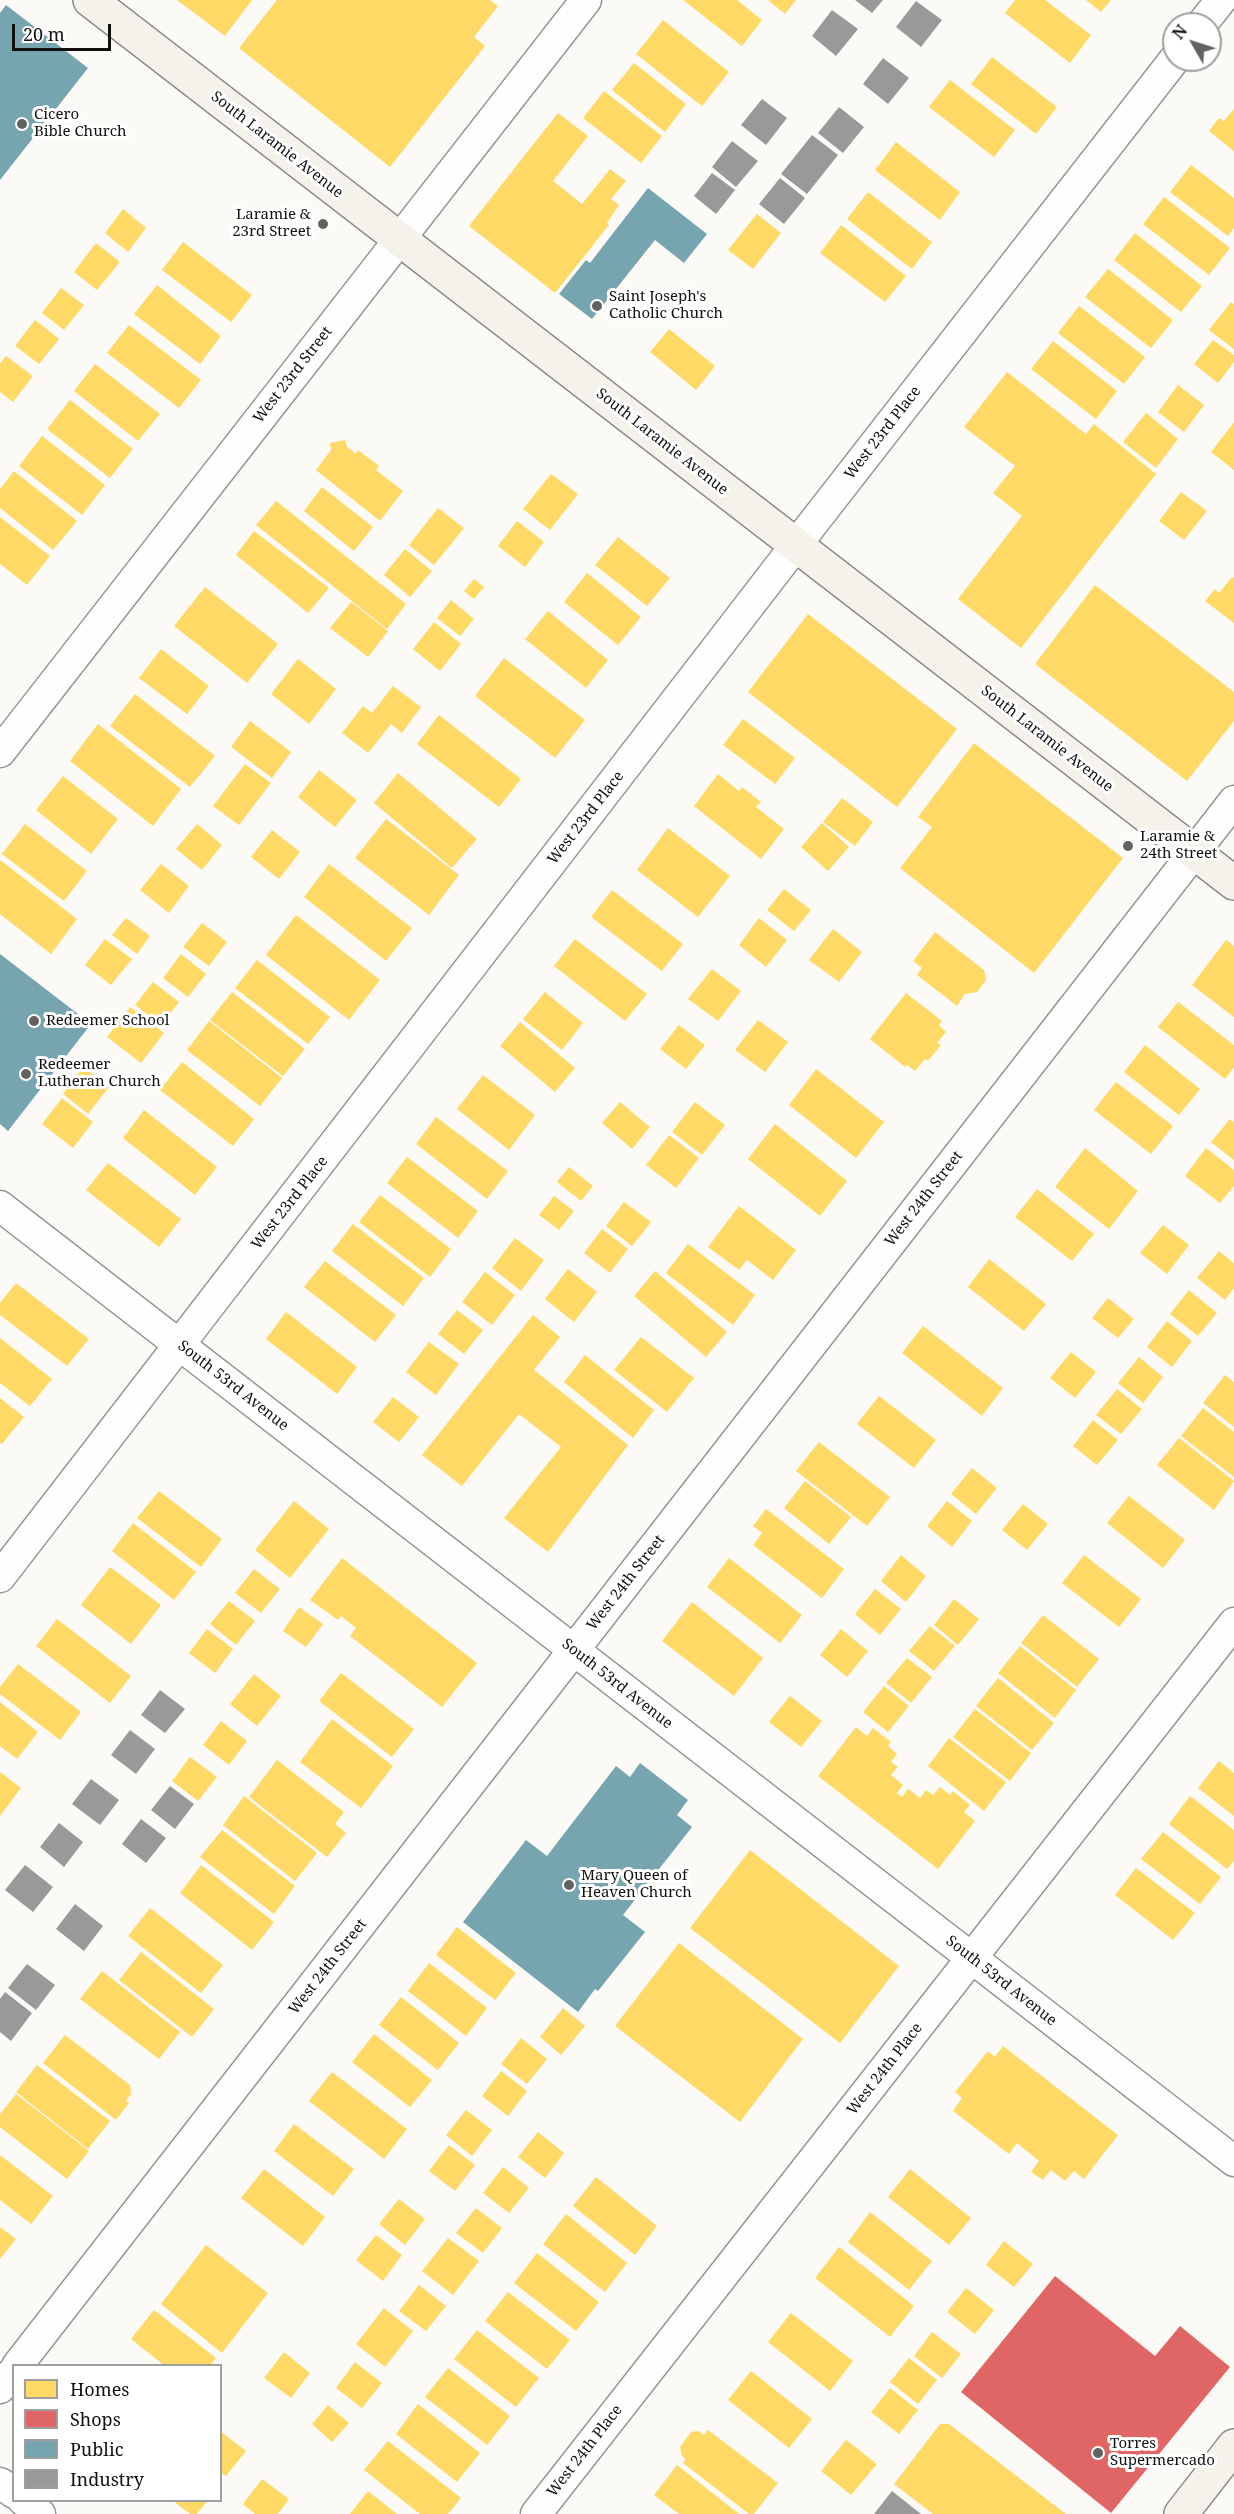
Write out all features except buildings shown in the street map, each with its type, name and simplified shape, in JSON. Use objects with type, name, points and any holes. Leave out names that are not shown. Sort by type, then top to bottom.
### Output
[{"type":"main road","name":"South Laramie Avenue","points":[[90,0],[1234,883]]},
{"type":"main road","points":[[1181,2514],[1234,2446]]},
{"type":"street","name":"West 23rd Street","points":[[0,752],[586,0]]},
{"type":"street","points":[[1212,12],[1221,0]]},
{"type":"street","name":"West 23rd Place","points":[[0,1577],[796,545],[1165,72]]},
{"type":"street","name":"West 24th Street","points":[[20,2364],[1234,801]]},
{"type":"street","name":"South 53rd Avenue","points":[[0,1206],[1234,2161]]},
{"type":"street","name":"West 24th Place","points":[[536,2514],[1234,1623]]},
{"type":"street","points":[[0,2388],[12,2373]]},
{"type":"street","points":[[25,2502],[40,2514]]},
{"type":"place","name":"Cicero Bible Church","points":[[22,124]]},
{"type":"place","name":"Laramie & 23rd Street","points":[[323,224]]},
{"type":"place","name":"Saint Joseph's Catholic Church","points":[[597,306]]},
{"type":"place","name":"Laramie & 24th Street","points":[[1128,846]]},
{"type":"place","name":"Redeemer School","points":[[34,1021]]},
{"type":"place","name":"Redeemer Lutheran Church","points":[[26,1074]]},
{"type":"place","name":"Mary Queen of Heaven Church","points":[[569,1885]]},
{"type":"place","name":"Torres Supermercado","points":[[1098,2453]]}]
